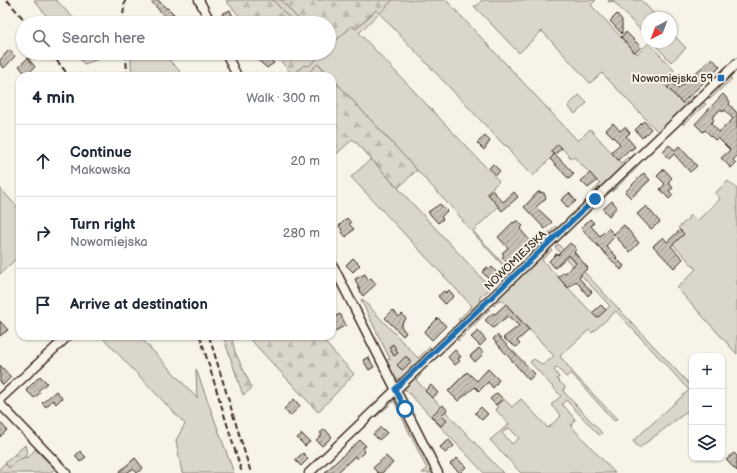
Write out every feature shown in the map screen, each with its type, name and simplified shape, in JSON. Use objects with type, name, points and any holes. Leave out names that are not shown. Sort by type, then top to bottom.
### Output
[{"type":"street","points":[[199,0],[207,16]]},
{"type":"street","points":[[229,60],[235,72]]},
{"type":"street","name":"NOWOMIEJSKA","points":[[308,473],[737,63]]},
{"type":"street","points":[[336,272],[438,473]]},
{"type":"street","points":[[0,399],[64,340]]},
{"type":"street","points":[[0,404],[66,473]]},
{"type":"green space","points":[[34,0],[56,0],[71,16],[47,16]]},
{"type":"green space","points":[[273,0],[281,0],[296,16],[288,16]]},
{"type":"green space","points":[[273,0],[288,16],[240,16],[226,1]]},
{"type":"green space","points":[[281,0],[393,0],[380,13],[376,10],[356,29],[352,26],[336,41],[336,16],[296,16]]},
{"type":"green space","points":[[393,0],[446,0],[578,141],[590,129],[621,163],[628,157],[630,161],[594,194],[592,192],[600,184],[574,157],[572,159],[558,144],[551,151],[554,155],[533,176],[511,153],[509,147],[504,145],[379,13],[359,33],[499,181],[487,193],[499,206],[473,231],[510,271],[508,271],[336,82],[336,72],[326,72],[319,64],[309,72],[296,72],[304,65],[309,65],[315,60],[336,60],[336,41],[352,26],[356,29],[376,9],[380,13]]},
{"type":"green space","points":[[482,0],[596,0],[591,5],[637,54],[644,48],[654,48],[674,70],[662,82],[682,103],[684,104],[693,96],[695,98],[659,133],[602,73],[590,83],[542,31],[519,53],[474,6],[477,6]]},
{"type":"green space","points":[[608,0],[641,0],[652,12],[641,12],[641,31],[613,1],[609,2]]},
{"type":"green space","points":[[677,38],[686,48],[671,62],[658,48],[677,48]]},
{"type":"green space","points":[[81,60],[96,60],[84,64]]},
{"type":"green space","points":[[131,60],[169,60],[180,71],[132,72]]},
{"type":"green space","points":[[279,60],[316,60],[309,66],[304,65],[296,72],[290,72]]},
{"type":"green space","points":[[318,64],[326,72],[309,72]]},
{"type":"green space","points":[[728,76],[732,79],[710,99],[708,96]]},
{"type":"green space","points":[[336,82],[417,170],[398,188],[353,139],[336,154]]},
{"type":"green space","points":[[579,95],[587,103],[575,114],[568,106]]},
{"type":"green space","points":[[701,102],[706,104],[683,125],[683,120]]},
{"type":"green space","points":[[371,159],[491,288],[479,298],[481,302],[460,322],[458,320],[472,306],[351,177]]},
{"type":"green space","points":[[634,166],[637,168],[612,192],[611,189]]},
{"type":"green space","points":[[728,181],[737,189],[737,354],[677,288],[696,269],[673,244],[684,234],[678,228],[688,219],[690,215],[697,221],[720,199],[715,193]]},
{"type":"green space","points":[[0,188],[16,206],[16,259],[0,274]]},
{"type":"green space","points":[[556,226],[558,229],[528,258],[526,255]]},
{"type":"green space","points":[[558,244],[689,384],[689,390],[616,311],[592,333],[589,330],[560,356],[575,375],[617,419],[614,421],[571,373],[566,377],[557,367],[554,370],[559,377],[557,379],[565,387],[563,391],[602,433],[599,435],[566,400],[562,404],[575,419],[571,426],[615,473],[521,473],[490,440],[509,424],[495,409],[498,407],[496,405],[504,399],[512,407],[521,399],[548,428],[561,416],[551,405],[561,396],[530,362],[534,359],[543,365],[554,356],[501,299],[494,306],[491,302],[549,247],[552,250],[542,260],[597,318],[610,306],[555,247]],"holes":[[[509,428],[519,438],[512,444],[502,433]]]},
{"type":"green space","points":[[362,299],[418,358],[429,348],[429,346],[432,349],[402,378],[395,379],[385,361],[390,359],[361,300]]},
{"type":"green space","points":[[487,307],[490,309],[458,341],[454,337],[474,319],[479,319],[477,316]]},
{"type":"green space","points":[[105,340],[143,340],[197,398],[196,369],[234,473],[182,473],[176,440],[185,424]]},
{"type":"green space","points":[[224,340],[232,340],[235,352],[252,388],[243,395]]},
{"type":"green space","points":[[251,340],[323,340],[354,374],[318,412]]},
{"type":"green space","points":[[419,373],[421,375],[416,380],[503,473],[484,473],[406,390],[404,390],[408,383]]},
{"type":"green space","points":[[689,390],[689,410],[639,448],[633,441]]},
{"type":"green space","points":[[391,399],[396,400],[433,473],[422,473],[427,469],[394,401],[376,417],[374,415]]},
{"type":"green space","points":[[25,445],[27,453],[25,457],[16,461],[9,468],[5,463]]},
{"type":"green space","points":[[35,449],[55,469],[50,473],[0,473],[0,468],[5,463],[9,468],[18,460],[29,457]]},
{"type":"building","points":[[150,0],[158,0],[174,14],[164,16]]},
{"type":"building","points":[[230,10],[233,16],[223,16],[222,14]]},
{"type":"building","points":[[617,14],[622,20],[622,34],[610,21]]},
{"type":"building","points":[[626,32],[641,47],[634,52],[621,37]]},
{"type":"building","points":[[9,50],[15,56],[4,68],[0,64],[0,60]]},
{"type":"building","points":[[712,58],[720,67],[682,103],[667,87],[672,83],[678,89]]},
{"type":"building","points":[[26,60],[30,60],[35,67],[29,72],[24,72],[19,66]]},
{"type":"building","points":[[258,60],[271,60],[274,63],[267,68]]},
{"type":"building","points":[[723,94],[737,113],[737,156],[733,160],[736,163],[731,168],[721,158],[730,150],[718,138],[715,140],[705,130],[703,132],[695,124]],"holes":[[[721,109],[723,112],[725,110],[733,119],[719,132],[711,123],[714,120],[712,118]]]},
{"type":"building","points":[[644,121],[651,129],[642,138],[635,130]]},
{"type":"building","points":[[613,123],[620,131],[625,127],[630,133],[626,136],[635,147],[631,150],[630,149],[618,160],[611,152],[620,144],[606,130]]},
{"type":"building","points":[[485,136],[490,141],[484,150],[477,143]]},
{"type":"building","points":[[558,144],[562,148],[554,155],[551,151]]},
{"type":"building","points":[[669,145],[675,150],[679,146],[697,166],[690,172],[674,154],[669,159],[662,152]]},
{"type":"building","points":[[555,154],[574,174],[569,179],[550,159]]},
{"type":"building","points":[[493,164],[500,171],[496,175],[489,168]]},
{"type":"building","points":[[664,169],[672,178],[668,182],[673,188],[669,191],[673,195],[669,199],[660,189],[665,184],[657,176]]},
{"type":"building","points":[[590,173],[597,181],[588,188],[581,181]]},
{"type":"building","points":[[644,173],[650,180],[631,198],[625,192]]},
{"type":"building","points":[[492,190],[503,202],[514,192],[518,197],[502,211],[488,194]]},
{"type":"building","points":[[538,192],[544,193],[546,198],[536,207],[552,222],[545,229],[524,207]]},
{"type":"building","points":[[569,193],[576,201],[568,208],[561,200]]},
{"type":"building","points":[[612,201],[617,207],[609,216],[603,209]]},
{"type":"building","points":[[440,204],[447,211],[441,217],[443,219],[438,223],[428,212]]},
{"type":"building","points":[[646,206],[660,222],[651,229],[637,214]]},
{"type":"building","points":[[347,218],[351,223],[349,224],[354,229],[346,237],[339,226]]},
{"type":"building","points":[[590,219],[594,223],[591,226],[600,236],[608,228],[614,234],[624,225],[639,243],[630,252],[615,236],[606,246],[624,266],[621,270],[581,228]]},
{"type":"building","points":[[517,220],[523,226],[520,229],[532,243],[509,265],[502,257],[504,255],[502,253],[508,248],[498,237]]},
{"type":"building","points":[[680,230],[684,234],[671,246],[683,259],[674,268],[653,246],[663,237],[667,242]]},
{"type":"building","points":[[570,243],[577,249],[574,252],[588,268],[580,275],[581,276],[579,278],[592,292],[588,296],[576,281],[568,288],[558,277],[576,263],[569,255],[555,268],[549,261],[556,254],[558,255]]},
{"type":"building","points":[[353,258],[360,265],[353,272],[346,265]]},
{"type":"building","points":[[487,267],[489,270],[492,267],[498,274],[491,281],[482,272]]},
{"type":"building","points":[[365,274],[368,280],[371,278],[376,284],[363,296],[355,279]]},
{"type":"building","points":[[449,290],[454,296],[445,304],[438,296],[444,291],[446,293]]},
{"type":"building","points":[[506,304],[529,330],[517,341],[520,344],[516,347],[503,338],[519,326],[508,316],[493,328],[485,320],[493,313],[495,314]]},
{"type":"building","points":[[601,305],[606,310],[597,318],[592,313]]},
{"type":"building","points":[[393,310],[399,317],[402,314],[406,319],[401,326],[406,333],[403,336],[385,318]]},
{"type":"building","points":[[340,314],[346,325],[336,331],[336,316]]},
{"type":"building","points":[[438,318],[446,326],[432,340],[424,332]]},
{"type":"building","points":[[0,321],[8,330],[0,336]]},
{"type":"building","points":[[478,331],[486,340],[480,346],[471,337]]},
{"type":"building","points":[[497,335],[535,374],[529,380],[493,339]]},
{"type":"building","points":[[393,344],[398,353],[394,356],[389,347]]},
{"type":"building","points":[[479,348],[484,353],[475,362],[470,356]]},
{"type":"building","points":[[455,350],[461,357],[458,359],[460,361],[455,365],[448,357]]},
{"type":"building","points":[[368,357],[374,367],[369,370],[363,360]]},
{"type":"building","points":[[405,357],[407,357],[411,362],[402,370],[397,365]]},
{"type":"building","points":[[0,365],[11,377],[3,385],[0,381]]},
{"type":"building","points":[[488,369],[499,380],[493,388],[488,382],[479,391],[475,387],[458,401],[448,391],[467,372],[477,381]]},
{"type":"building","points":[[40,376],[47,383],[38,391],[40,393],[34,398],[26,390]]},
{"type":"building","points":[[431,385],[438,393],[432,398],[425,391]]},
{"type":"building","points":[[56,391],[62,398],[56,404],[53,400],[46,407],[42,403]]},
{"type":"building","points":[[497,393],[503,399],[496,405],[490,399]]},
{"type":"building","points":[[294,399],[300,406],[290,416],[284,409]]},
{"type":"building","points":[[443,405],[447,410],[441,415],[447,421],[441,426],[431,416]]},
{"type":"building","points":[[481,407],[488,414],[482,420],[475,413]]},
{"type":"building","points":[[0,422],[7,430],[0,437]]},
{"type":"building","points":[[381,427],[387,433],[379,440],[373,434]]},
{"type":"building","points":[[325,429],[332,437],[322,446],[316,440],[322,435],[320,433]]},
{"type":"building","points":[[302,434],[310,442],[305,446],[297,438]]},
{"type":"building","points":[[360,440],[366,446],[363,448],[365,451],[357,459],[355,456],[337,473],[324,473]]},
{"type":"building","points":[[449,440],[454,446],[445,453],[440,447]]},
{"type":"building","points":[[80,451],[86,457],[80,462],[76,455]]},
{"type":"building","points":[[303,453],[308,459],[301,466],[295,460]]},
{"type":"building","points":[[734,453],[737,456],[737,471],[726,460]]},
{"type":"building","points":[[386,456],[393,463],[382,473],[378,473],[373,468]]},
{"type":"building","points":[[135,458],[143,468],[137,473],[133,469],[126,473],[118,473]]},
{"type":"building","points":[[457,458],[466,467],[460,473],[450,464]]},
{"type":"railway","points":[[7,0],[21,16]]},
{"type":"railway","points":[[123,16],[125,0]]},
{"type":"railway","points":[[56,60],[66,72]]},
{"type":"railway","points":[[126,60],[127,72]]},
{"type":"railway","points":[[201,340],[242,473]]},
{"type":"railway","points":[[210,340],[251,473]]},
{"type":"place","name":"Nowomiejska 59","points":[[721,78]]},
{"type":"route","points":[[405,409],[395,389],[595,199]]}]
